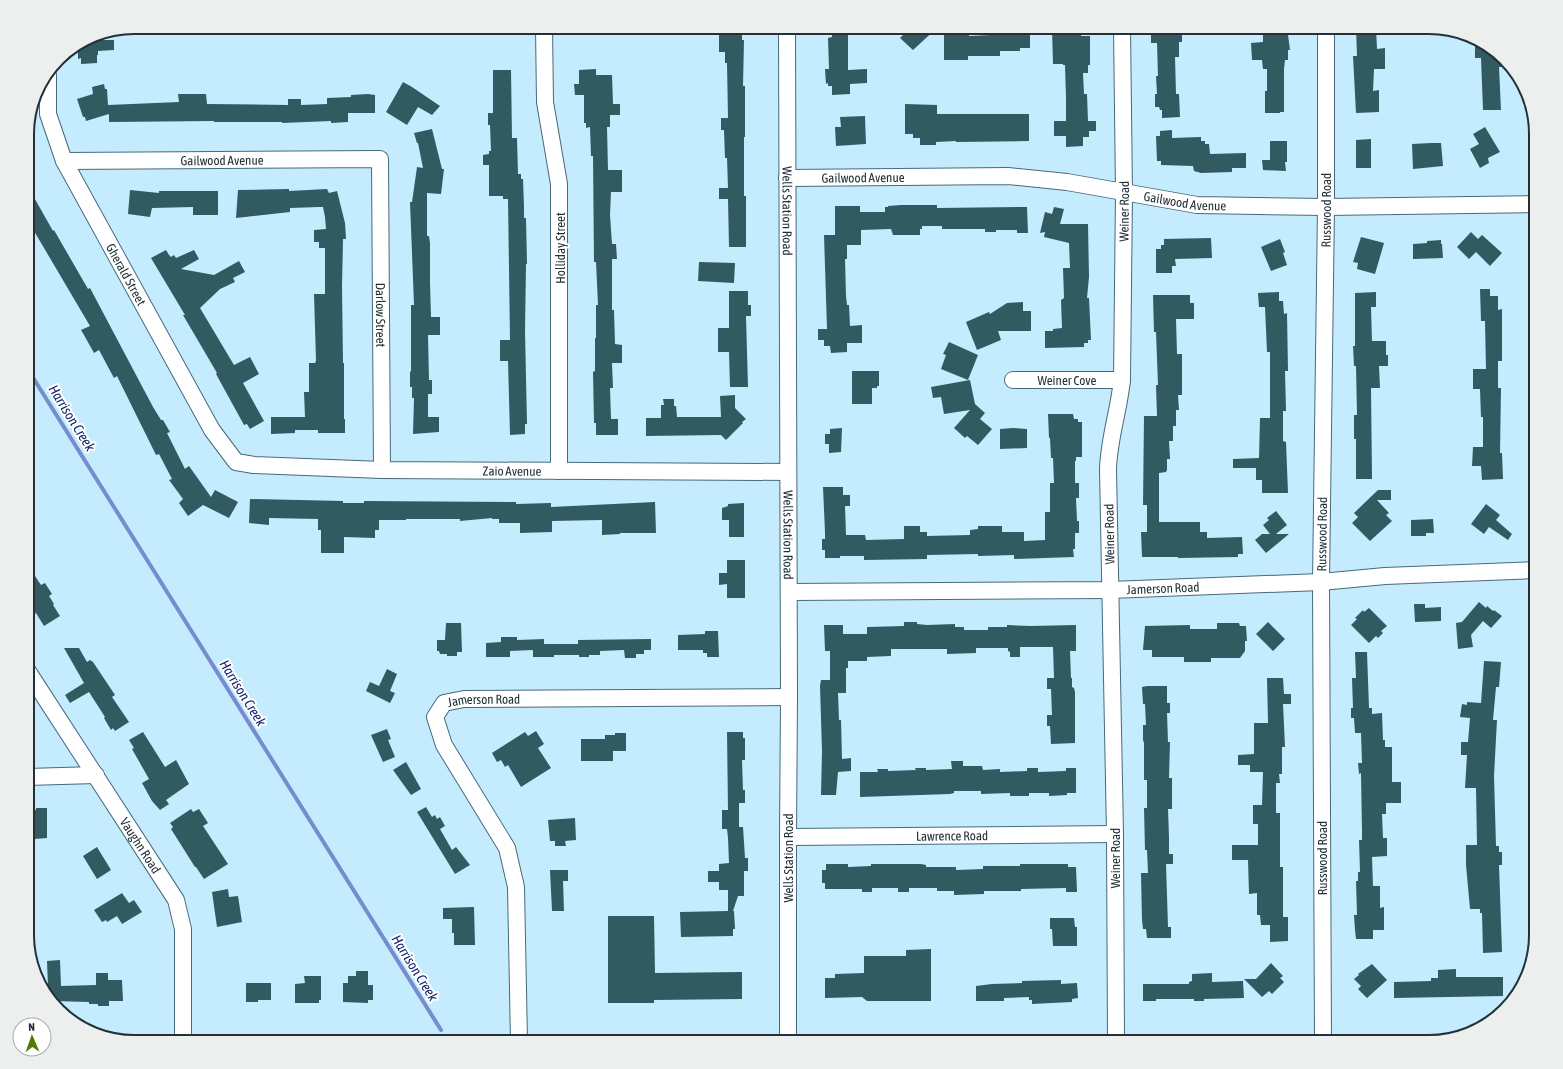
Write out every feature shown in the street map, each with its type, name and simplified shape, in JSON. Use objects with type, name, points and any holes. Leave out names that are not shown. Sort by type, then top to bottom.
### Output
[{"type":"street","name":"Holliday Street","points":[[544,34],[545,102],[557,170],[559,191],[559,471]]},
{"type":"street","name":"Wells Station Road","points":[[787,34],[789,592],[788,1035]]},
{"type":"street","name":"Weiner Road","points":[[1116,1035],[1115,834],[1109,456],[1110,443],[1122,380],[1124,193],[1122,34]]},
{"type":"street","name":"Russwood Road","points":[[1323,1035],[1321,582],[1326,207],[1326,34]]},
{"type":"street","name":"Gherald Street","points":[[48,82],[48,114],[64,161],[212,430],[236,462]]},
{"type":"street","name":"Gailwood Avenue","points":[[64,161],[380,159]]},
{"type":"street","name":"Darlow Street","points":[[380,159],[382,470]]},
{"type":"street","name":"Gailwood Avenue","points":[[787,178],[1008,176],[1067,182],[1197,205],[1326,207],[1529,204]]},
{"type":"street","name":"Weiner Cove","points":[[1013,380],[1122,380]]},
{"type":"street","name":"Zaio Avenue","points":[[236,462],[254,465],[382,470],[788,472]]},
{"type":"street","name":"Jamerson Road","points":[[789,592],[1110,590],[1321,582],[1385,576],[1529,570]]},
{"type":"street","name":"Vaughn Road","points":[[34,681],[176,900],[183,929],[183,1035]]},
{"type":"street","name":"Jamerson Road","points":[[519,1035],[516,887],[506,848],[444,745],[435,717],[444,703],[464,699],[789,697]]},
{"type":"street","points":[[34,777],[96,776]]},
{"type":"street","name":"Lawrence Road","points":[[788,837],[1115,834]]},
{"type":"building","points":[[719,34],[742,34],[742,40],[744,40],[744,196],[746,196],[746,247],[729,247],[728,199],[719,199],[719,188],[728,188],[727,158],[725,158],[724,130],[721,130],[721,118],[728,118],[727,63],[725,63],[725,52],[719,52]]},
{"type":"building","points":[[832,34],[848,34],[848,70],[867,69],[867,83],[850,84],[850,94],[832,95],[832,86],[828,86],[828,83],[826,84],[825,69],[829,69],[828,38],[832,37]]},
{"type":"building","points":[[904,34],[930,34],[913,50],[900,38]]},
{"type":"building","points":[[944,34],[969,34],[969,36],[1030,34],[1030,48],[1020,48],[1020,51],[1000,51],[1000,56],[968,56],[968,60],[944,60]]},
{"type":"building","points":[[1052,34],[1081,34],[1081,36],[1090,36],[1090,65],[1088,65],[1088,73],[1083,73],[1084,94],[1087,94],[1088,121],[1096,121],[1096,131],[1089,131],[1089,137],[1083,137],[1083,146],[1066,147],[1066,136],[1054,136],[1054,121],[1066,121],[1066,98],[1065,65],[1053,64]]},
{"type":"building","points":[[1151,34],[1182,34],[1182,42],[1179,42],[1179,57],[1175,57],[1176,94],[1179,94],[1180,117],[1162,118],[1162,110],[1160,110],[1159,107],[1155,107],[1155,94],[1157,94],[1156,76],[1158,76],[1157,43],[1151,43]]},
{"type":"building","points":[[1263,34],[1288,34],[1290,50],[1288,50],[1288,60],[1285,60],[1284,69],[1284,112],[1265,113],[1267,69],[1263,69],[1262,60],[1252,60],[1251,43],[1263,42]]},
{"type":"building","points":[[1356,34],[1376,34],[1377,49],[1385,48],[1385,69],[1374,69],[1373,91],[1379,90],[1379,112],[1356,113],[1353,56],[1357,56]]},
{"type":"building","points":[[100,40],[114,40],[114,50],[98,51],[97,63],[81,64],[81,58],[78,59],[78,51],[90,44]]},
{"type":"building","points":[[1475,45],[1485,51],[1502,66],[1502,67],[1499,67],[1501,110],[1483,110],[1481,58],[1475,58]]},
{"type":"building","points":[[596,69],[596,75],[612,75],[613,104],[620,104],[620,115],[610,115],[610,127],[607,127],[608,170],[622,170],[622,192],[611,192],[610,215],[612,244],[616,244],[617,259],[612,259],[612,310],[614,310],[615,344],[622,345],[622,363],[612,363],[613,388],[610,388],[611,419],[618,419],[618,435],[596,435],[596,423],[594,423],[593,372],[595,371],[596,305],[598,305],[596,262],[594,262],[593,156],[591,156],[590,127],[586,128],[586,123],[584,123],[584,95],[575,95],[574,84],[579,84],[579,70]]},
{"type":"building","points":[[493,70],[511,70],[512,138],[517,138],[518,174],[521,174],[521,179],[523,179],[527,264],[525,331],[527,424],[525,424],[525,434],[510,435],[508,361],[500,361],[500,340],[510,340],[508,199],[503,199],[503,196],[489,196],[489,165],[483,165],[483,155],[489,154],[489,151],[491,151],[488,113],[493,113]]},
{"type":"building","points":[[403,82],[440,106],[432,115],[418,107],[407,125],[386,112]]},
{"type":"building","points":[[104,84],[105,89],[107,89],[108,105],[179,102],[178,94],[206,94],[207,104],[288,105],[288,99],[301,99],[301,105],[327,104],[327,98],[351,97],[351,95],[368,94],[375,95],[375,113],[348,113],[348,122],[331,123],[331,121],[282,123],[214,121],[109,122],[109,114],[86,121],[85,117],[83,117],[77,99],[93,94],[92,87]]},
{"type":"building","points":[[905,104],[937,105],[937,114],[1029,114],[1029,141],[956,141],[936,142],[936,145],[920,145],[920,138],[913,138],[913,134],[905,134]]},
{"type":"building","points":[[865,116],[866,144],[836,146],[835,127],[841,127],[840,117]]},
{"type":"building","points":[[1485,127],[1500,152],[1488,158],[1489,163],[1480,168],[1470,149],[1479,144],[1473,134]]},
{"type":"building","points":[[432,129],[442,169],[444,169],[441,194],[427,193],[427,236],[429,236],[430,243],[431,317],[440,317],[440,335],[428,335],[429,380],[432,380],[432,394],[428,394],[428,417],[439,417],[439,432],[413,434],[414,398],[412,398],[412,387],[410,387],[410,371],[411,372],[411,305],[414,305],[410,202],[412,202],[417,167],[423,168],[418,143],[414,133]]},
{"type":"building","points":[[1172,130],[1172,138],[1201,137],[1201,141],[1205,141],[1205,144],[1209,144],[1210,154],[1246,153],[1246,168],[1232,168],[1232,172],[1201,173],[1194,171],[1193,166],[1161,165],[1161,161],[1157,161],[1156,136],[1160,136],[1160,131]]},
{"type":"building","points":[[1371,139],[1371,168],[1356,168],[1356,140]]},
{"type":"building","points":[[1270,141],[1287,141],[1287,162],[1285,162],[1286,171],[1263,170],[1262,160],[1270,160]]},
{"type":"building","points":[[1441,143],[1443,166],[1413,169],[1412,144]]},
{"type":"building","points":[[289,189],[289,191],[327,189],[329,193],[337,191],[345,223],[346,239],[343,239],[342,286],[345,433],[318,433],[318,430],[295,430],[295,433],[271,434],[271,417],[305,417],[304,392],[309,392],[309,363],[315,363],[316,361],[314,294],[325,294],[325,248],[319,248],[319,242],[314,242],[314,230],[326,229],[325,217],[323,207],[319,207],[290,208],[290,212],[236,218],[238,190]]},
{"type":"building","points":[[130,190],[159,193],[159,191],[218,191],[218,215],[193,215],[193,207],[152,208],[150,217],[128,214]]},
{"type":"building","points":[[34,197],[88,289],[90,288],[153,407],[170,432],[167,433],[185,469],[189,466],[211,497],[215,490],[238,502],[229,518],[203,505],[188,516],[179,503],[183,499],[169,480],[172,479],[159,454],[156,455],[117,376],[114,378],[99,350],[94,353],[81,330],[90,326],[34,231]]},
{"type":"building","points":[[901,205],[937,205],[937,208],[1027,207],[1028,233],[1017,233],[1017,230],[996,230],[996,232],[985,232],[985,229],[942,229],[942,226],[922,226],[922,229],[920,229],[920,235],[893,235],[891,229],[861,230],[861,245],[847,245],[847,259],[845,259],[846,296],[847,305],[849,305],[850,326],[862,325],[862,343],[847,343],[847,352],[831,353],[830,346],[824,346],[824,340],[818,340],[818,329],[827,329],[824,235],[835,235],[835,206],[860,206],[860,212],[885,212],[885,207]]},
{"type":"building","points":[[1054,207],[1064,209],[1060,224],[1088,224],[1089,277],[1087,298],[1089,298],[1091,340],[1088,340],[1088,343],[1084,343],[1084,347],[1045,348],[1045,331],[1053,331],[1053,329],[1062,328],[1061,300],[1064,298],[1063,268],[1070,268],[1069,243],[1044,237],[1045,232],[1040,233],[1045,212],[1052,214]]},
{"type":"building","points":[[1471,232],[1478,239],[1482,235],[1502,253],[1490,266],[1476,252],[1469,259],[1457,247]]},
{"type":"building","points":[[1361,237],[1384,243],[1375,274],[1357,269],[1358,263],[1353,262]]},
{"type":"building","points":[[1211,238],[1212,258],[1175,259],[1176,266],[1172,266],[1172,273],[1156,273],[1156,249],[1161,249],[1161,245],[1164,245],[1164,239]]},
{"type":"building","points":[[1280,239],[1285,252],[1283,253],[1287,265],[1271,271],[1261,247]]},
{"type":"building","points":[[1441,240],[1443,258],[1413,259],[1413,244]]},
{"type":"building","points":[[166,250],[171,257],[174,255],[176,258],[194,250],[199,259],[181,269],[214,275],[239,261],[245,272],[233,278],[235,282],[220,289],[200,308],[234,365],[250,357],[259,374],[243,383],[264,421],[250,429],[247,424],[244,425],[216,374],[217,373],[183,315],[185,315],[151,258]]},
{"type":"building","points":[[699,262],[735,263],[734,283],[698,281]]},
{"type":"building","points":[[1480,289],[1490,289],[1490,296],[1498,296],[1498,310],[1502,309],[1502,361],[1498,361],[1498,388],[1501,388],[1500,453],[1502,453],[1503,479],[1482,480],[1481,466],[1472,466],[1473,447],[1483,447],[1483,417],[1481,417],[1480,389],[1473,389],[1473,369],[1486,369],[1485,321],[1481,321]]},
{"type":"building","points":[[729,291],[748,291],[748,305],[751,305],[751,316],[746,316],[748,387],[730,387],[729,352],[718,352],[718,328],[729,328]]},
{"type":"building","points":[[1279,292],[1279,301],[1283,301],[1284,314],[1287,313],[1288,371],[1285,371],[1286,411],[1283,411],[1283,441],[1286,442],[1288,493],[1262,493],[1262,480],[1256,480],[1256,468],[1233,468],[1233,459],[1259,458],[1260,418],[1270,418],[1270,352],[1267,352],[1265,307],[1259,307],[1258,293]]},
{"type":"building","points":[[1376,292],[1376,307],[1371,307],[1372,341],[1386,341],[1388,366],[1379,366],[1380,388],[1371,388],[1372,479],[1356,479],[1356,439],[1354,439],[1354,415],[1357,415],[1356,366],[1354,366],[1353,346],[1355,346],[1355,293]]},
{"type":"building","points":[[1153,295],[1190,295],[1190,303],[1194,303],[1194,319],[1176,319],[1177,354],[1182,354],[1182,395],[1178,395],[1179,410],[1176,410],[1176,426],[1173,426],[1173,441],[1169,441],[1170,459],[1167,459],[1167,470],[1166,472],[1159,473],[1159,522],[1200,522],[1200,532],[1207,532],[1207,538],[1242,537],[1243,554],[1238,554],[1238,557],[1142,557],[1141,532],[1147,532],[1147,505],[1143,505],[1144,416],[1157,416],[1156,385],[1158,385]]},
{"type":"building","points":[[1023,302],[1023,311],[1031,311],[1031,331],[998,331],[1001,340],[977,350],[966,322],[989,312],[990,314],[1007,303]]},
{"type":"building","points":[[949,342],[978,355],[968,380],[941,369],[946,355],[943,354]]},
{"type":"building","points":[[852,371],[879,371],[879,386],[877,386],[877,388],[872,388],[872,404],[852,404]]},
{"type":"building","points":[[970,380],[975,404],[985,413],[980,419],[992,429],[978,445],[967,436],[965,438],[954,428],[970,410],[944,414],[941,397],[933,398],[931,387]]},
{"type":"building","points":[[735,395],[735,408],[746,419],[726,440],[721,435],[646,436],[646,418],[661,418],[661,405],[664,405],[663,399],[674,399],[677,417],[721,417],[720,396]]},
{"type":"building","points":[[1048,414],[1073,414],[1074,419],[1078,419],[1078,422],[1082,422],[1082,457],[1076,457],[1075,461],[1075,483],[1079,483],[1079,498],[1076,498],[1079,533],[1075,533],[1075,549],[1073,549],[1074,557],[1014,559],[1014,555],[978,556],[978,554],[927,555],[927,559],[864,560],[864,556],[840,556],[840,558],[825,558],[825,550],[822,550],[822,539],[825,539],[823,487],[843,487],[843,495],[850,495],[850,506],[845,506],[846,535],[865,535],[866,540],[904,539],[904,526],[920,526],[920,532],[927,532],[927,536],[970,535],[970,530],[978,529],[978,526],[1002,526],[1002,532],[1024,532],[1024,541],[1045,540],[1045,512],[1050,512],[1050,483],[1054,483]]},
{"type":"building","points":[[842,428],[841,452],[829,453],[829,444],[825,444],[825,434],[830,434],[830,429]]},
{"type":"building","points":[[1000,429],[1027,429],[1027,448],[1000,449]]},
{"type":"building","points":[[1378,490],[1391,490],[1391,500],[1377,500],[1389,513],[1386,515],[1392,521],[1370,541],[1352,523],[1358,517],[1354,513]]},
{"type":"building","points":[[250,499],[343,501],[343,503],[364,503],[364,501],[516,502],[516,504],[551,503],[551,507],[655,502],[656,533],[620,533],[602,535],[602,520],[552,521],[552,532],[520,533],[520,523],[499,523],[499,519],[492,518],[460,521],[460,519],[379,520],[379,530],[375,530],[375,538],[344,537],[344,553],[321,553],[321,530],[318,530],[318,519],[269,518],[269,525],[249,523]]},
{"type":"building","points":[[744,503],[744,537],[729,537],[729,520],[722,520],[722,508],[728,506],[728,504]]},
{"type":"building","points":[[1486,504],[1500,515],[1496,520],[1512,534],[1508,540],[1489,527],[1484,534],[1471,524]]},
{"type":"building","points":[[1276,511],[1287,525],[1276,534],[1289,534],[1266,553],[1255,540],[1262,534],[1270,534],[1263,525],[1269,520],[1267,518]]},
{"type":"building","points":[[1433,519],[1434,533],[1426,533],[1426,536],[1411,536],[1411,520]]},
{"type":"building","points":[[727,560],[745,560],[745,598],[727,598],[727,584],[719,585],[719,573],[727,573]]},
{"type":"building","points":[[34,574],[41,585],[45,583],[52,594],[49,596],[60,616],[44,626],[36,613],[34,614]]},
{"type":"building","points":[[1479,602],[1486,608],[1487,606],[1502,616],[1491,628],[1483,621],[1471,635],[1473,647],[1458,649],[1456,623],[1462,622]]},
{"type":"building","points":[[1414,604],[1425,604],[1425,608],[1441,607],[1441,621],[1415,622]]},
{"type":"building","points":[[1369,608],[1387,626],[1381,631],[1383,633],[1378,638],[1376,636],[1369,643],[1351,625],[1357,619],[1355,618],[1363,610],[1364,612]]},
{"type":"building","points":[[904,622],[917,622],[917,624],[927,625],[955,624],[955,627],[964,627],[964,630],[988,630],[988,627],[1007,627],[1007,625],[1076,625],[1076,651],[1070,651],[1072,687],[1074,688],[1075,692],[1075,743],[1051,744],[1050,726],[1047,726],[1047,715],[1052,715],[1051,689],[1047,689],[1047,678],[1054,678],[1053,647],[1020,647],[1020,657],[1010,657],[1008,648],[976,648],[976,653],[947,654],[947,649],[891,649],[891,656],[867,657],[867,661],[848,661],[848,668],[846,668],[846,693],[838,693],[839,720],[841,720],[842,759],[851,758],[851,771],[838,772],[836,795],[821,795],[822,751],[820,686],[821,680],[830,680],[830,651],[825,651],[824,625],[843,625],[843,634],[867,634],[867,627],[904,626]]},
{"type":"building","points":[[1268,622],[1285,639],[1273,651],[1256,634]]},
{"type":"building","points":[[446,623],[461,623],[462,652],[457,652],[457,656],[447,656],[447,654],[440,654],[439,651],[437,651],[437,640],[445,640]]},
{"type":"building","points":[[1217,623],[1239,623],[1240,626],[1246,626],[1247,641],[1245,641],[1245,651],[1240,658],[1211,658],[1211,662],[1184,662],[1184,657],[1152,657],[1152,650],[1143,650],[1145,626],[1190,625],[1190,629],[1217,629]]},
{"type":"building","points":[[705,631],[718,631],[719,657],[707,657],[707,653],[703,653],[703,650],[678,650],[678,635],[705,634]]},
{"type":"building","points":[[501,637],[517,637],[517,640],[544,639],[544,644],[578,644],[578,640],[651,639],[651,650],[644,650],[644,654],[636,654],[636,658],[625,658],[624,650],[600,651],[600,655],[589,655],[589,657],[579,657],[579,655],[554,655],[554,657],[533,657],[533,650],[510,651],[510,657],[486,657],[486,643],[501,642]]},
{"type":"building","points":[[64,648],[79,648],[87,662],[90,660],[93,662],[115,695],[112,697],[129,722],[115,731],[113,728],[111,730],[104,718],[105,717],[89,692],[70,703],[65,695],[84,683]]},
{"type":"building","points":[[1355,652],[1367,652],[1369,708],[1372,708],[1372,714],[1382,713],[1383,740],[1385,740],[1385,747],[1392,747],[1392,782],[1401,782],[1401,803],[1386,803],[1386,814],[1382,814],[1383,838],[1387,838],[1387,856],[1372,857],[1373,886],[1380,886],[1380,908],[1384,907],[1384,930],[1373,930],[1373,939],[1356,939],[1354,915],[1357,915],[1356,881],[1358,881],[1358,872],[1360,872],[1359,840],[1362,840],[1361,773],[1359,774],[1358,763],[1362,763],[1361,733],[1355,733],[1354,718],[1351,718],[1351,708],[1353,708],[1352,678],[1356,678]]},
{"type":"building","points":[[1484,661],[1501,662],[1499,687],[1496,687],[1493,720],[1497,720],[1494,776],[1496,846],[1499,846],[1499,852],[1502,852],[1502,865],[1499,865],[1502,952],[1483,953],[1482,913],[1480,913],[1480,909],[1470,909],[1466,865],[1466,845],[1477,845],[1476,788],[1465,788],[1467,755],[1461,755],[1461,742],[1468,742],[1470,718],[1460,717],[1462,704],[1467,705],[1467,702],[1481,703]]},
{"type":"building","points":[[387,669],[397,674],[390,691],[395,693],[390,703],[366,691],[370,682],[379,686]]},
{"type":"building","points":[[1267,678],[1283,678],[1284,694],[1291,694],[1291,704],[1283,704],[1285,747],[1282,747],[1282,774],[1279,774],[1280,783],[1276,783],[1276,813],[1280,813],[1280,867],[1283,867],[1283,917],[1288,917],[1288,941],[1270,942],[1270,925],[1261,925],[1260,915],[1257,915],[1257,893],[1249,894],[1248,860],[1232,860],[1232,845],[1258,845],[1258,824],[1253,824],[1253,805],[1262,805],[1263,772],[1250,772],[1250,765],[1238,765],[1238,755],[1254,754],[1254,723],[1268,723]]},
{"type":"building","points":[[1167,686],[1167,703],[1170,703],[1170,713],[1167,713],[1168,742],[1170,742],[1169,778],[1172,778],[1172,809],[1168,809],[1169,854],[1173,854],[1173,864],[1166,864],[1168,927],[1171,927],[1171,938],[1147,938],[1146,929],[1143,929],[1142,920],[1141,873],[1148,873],[1147,850],[1145,850],[1144,808],[1147,808],[1147,780],[1144,780],[1143,740],[1143,725],[1146,725],[1145,704],[1143,704],[1142,687]]},
{"type":"building","points":[[387,729],[391,739],[388,740],[395,757],[383,762],[371,735]]},
{"type":"building","points":[[536,731],[544,744],[538,748],[551,768],[521,787],[508,765],[505,767],[501,760],[497,762],[492,753],[525,732],[528,736]]},
{"type":"building","points":[[143,732],[165,767],[176,760],[189,784],[166,800],[169,804],[160,810],[152,801],[142,783],[149,779],[132,749],[134,748],[129,740]]},
{"type":"building","points":[[727,732],[743,732],[743,738],[745,738],[745,760],[742,760],[745,803],[739,803],[739,827],[743,827],[745,858],[748,858],[748,871],[744,871],[744,896],[738,896],[733,911],[735,929],[733,929],[733,936],[681,937],[680,912],[728,911],[728,890],[719,890],[719,882],[708,882],[708,871],[719,871],[719,864],[729,863],[727,829],[722,829],[722,810],[728,810]]},
{"type":"building","points":[[615,733],[626,733],[626,751],[613,751],[613,761],[581,761],[581,739],[605,739],[605,735],[615,735]]},
{"type":"building","points":[[951,761],[963,761],[963,766],[982,766],[983,770],[1000,769],[1000,772],[1027,771],[1027,768],[1038,768],[1038,772],[1066,771],[1066,768],[1076,768],[1076,793],[1049,796],[1049,793],[1029,793],[1029,796],[1010,796],[1010,793],[981,794],[981,791],[954,791],[954,793],[950,794],[860,797],[860,772],[878,772],[877,769],[888,769],[888,771],[916,770],[915,768],[926,768],[926,770],[952,769]]},
{"type":"building","points":[[406,762],[421,789],[411,795],[393,770]]},
{"type":"building","points":[[426,807],[432,817],[435,815],[437,819],[440,817],[445,826],[440,829],[452,850],[456,847],[470,865],[455,874],[417,812]]},
{"type":"building","points":[[36,808],[47,808],[47,838],[34,839],[34,810],[36,810]]},
{"type":"building","points":[[191,809],[193,812],[199,809],[208,823],[203,826],[228,864],[204,879],[171,829],[173,827],[170,823]]},
{"type":"building","points":[[575,818],[576,840],[565,841],[566,846],[555,846],[555,841],[550,841],[548,820]]},
{"type":"building","points":[[97,847],[111,870],[97,879],[83,856]]},
{"type":"building","points":[[826,864],[848,864],[848,867],[871,866],[871,864],[921,864],[926,865],[926,867],[956,867],[956,870],[983,869],[983,866],[1020,866],[1020,864],[1068,864],[1068,867],[1076,867],[1077,892],[1066,892],[1066,888],[1021,889],[1021,891],[984,891],[984,894],[954,895],[954,891],[937,891],[937,888],[909,888],[909,892],[898,892],[898,888],[872,888],[872,892],[862,892],[862,889],[825,889],[825,883],[822,883],[822,870],[826,870]]},
{"type":"building","points":[[550,870],[568,870],[568,881],[563,881],[564,911],[552,911]]},
{"type":"building","points":[[228,889],[229,897],[238,896],[242,922],[217,927],[212,892]]},
{"type":"building","points":[[122,893],[129,903],[134,900],[142,912],[122,924],[117,916],[107,922],[106,920],[102,922],[94,910]]},
{"type":"building","points":[[474,907],[475,945],[454,945],[452,919],[443,919],[443,908]]},
{"type":"building","points":[[608,916],[654,916],[655,973],[742,972],[742,999],[654,1000],[654,1003],[608,1003]]},
{"type":"building","points":[[1050,918],[1074,918],[1075,927],[1077,927],[1077,946],[1053,946]]},
{"type":"building","points":[[931,949],[931,1001],[867,1001],[862,997],[825,998],[825,978],[835,978],[835,974],[864,973],[864,956],[906,956],[906,950]]},
{"type":"building","points":[[60,960],[61,986],[96,985],[96,973],[108,973],[108,980],[122,980],[123,1001],[109,1001],[109,1006],[98,1006],[98,1004],[89,1004],[89,1002],[59,1001],[48,986],[47,961]]},
{"type":"building","points":[[1271,963],[1283,976],[1280,978],[1284,982],[1272,994],[1269,991],[1262,997],[1244,979],[1256,979]]},
{"type":"building","points":[[1372,964],[1387,980],[1367,998],[1358,989],[1361,986],[1354,979],[1359,975],[1358,974]]},
{"type":"building","points":[[1456,969],[1456,977],[1503,977],[1503,996],[1394,998],[1394,982],[1431,981],[1431,978],[1438,978],[1438,970]]},
{"type":"building","points":[[356,971],[368,971],[368,985],[373,985],[373,1000],[368,1000],[368,1003],[343,1002],[343,983],[348,983],[348,976],[356,976]]},
{"type":"building","points":[[1212,973],[1212,982],[1243,981],[1244,998],[1204,999],[1204,1001],[1194,1001],[1194,999],[1156,999],[1156,1001],[1143,1001],[1143,984],[1189,984],[1189,982],[1192,981],[1192,974]]},
{"type":"building","points":[[304,976],[321,976],[321,1000],[319,1000],[319,1003],[295,1003],[295,984],[305,983]]},
{"type":"building","points":[[1061,980],[1061,984],[1077,983],[1078,998],[1072,999],[1072,1002],[1032,1004],[1032,1000],[1029,1000],[1029,997],[1004,998],[1004,1001],[976,1001],[976,986],[1022,983],[1022,981]]},
{"type":"building","points":[[246,983],[271,983],[271,1000],[246,1002]]},
{"type":"waterway","name":"Harrison Creek","points":[[34,379],[441,1030]]}]
